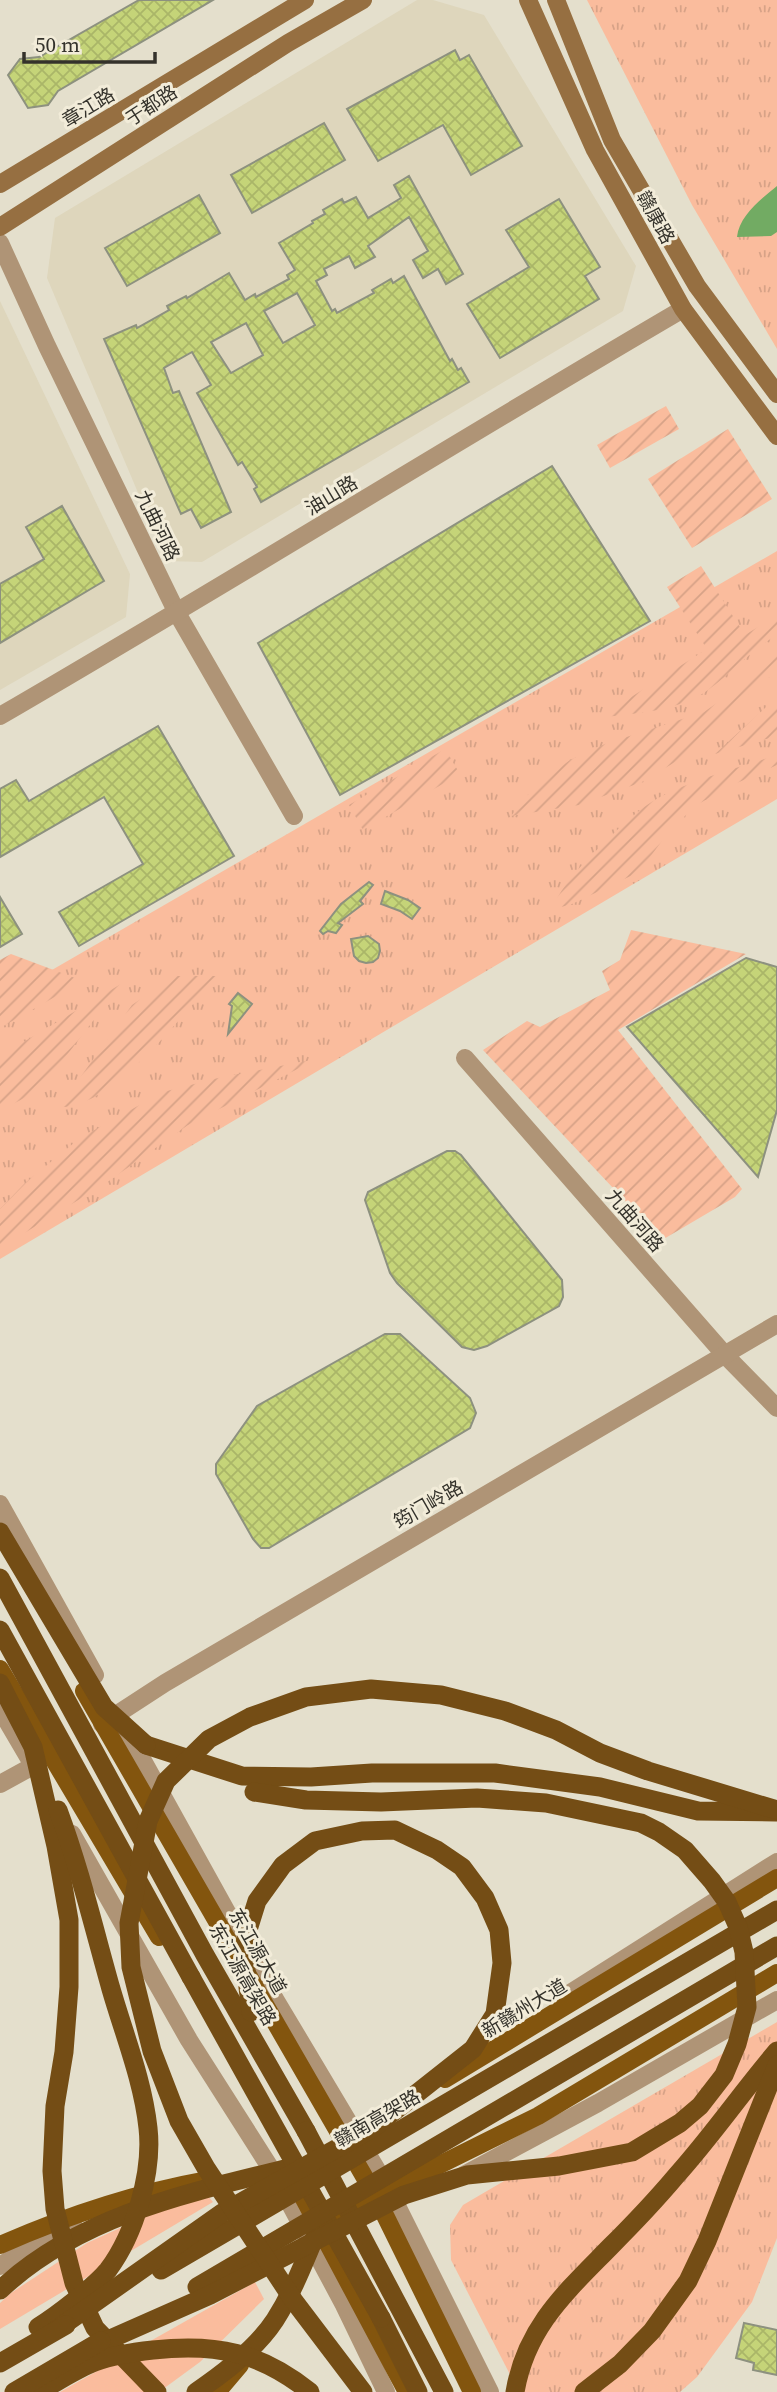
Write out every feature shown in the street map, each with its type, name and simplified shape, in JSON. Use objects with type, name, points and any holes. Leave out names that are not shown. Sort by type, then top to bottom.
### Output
[{"type":"highway","points":[[0,1533],[104,1707],[146,1745],[179,1764],[213,1780],[254,1791],[306,1800],[381,1802],[477,1798],[546,1802],[641,1823],[685,1850],[727,1902],[738,1927],[744,1952],[747,2007],[737,2044],[724,2075],[708,2096],[680,2123],[632,2152],[559,2166],[467,2175],[404,2195],[210,2295],[90,2348]]},
{"type":"highway","name":"东江源高架路","points":[[0,1578],[205,1955],[306,2131],[444,2392]]},
{"type":"highway","points":[[0,1630],[381,2318],[418,2392]]},
{"type":"highway","points":[[0,1683],[74,1853],[139,2084],[148,2129],[148,2168],[139,2206],[107,2270],[52,2318],[0,2351]]},
{"type":"highway","points":[[363,2392],[294,2301],[205,2168],[179,2121],[152,2051],[131,1967],[128,1923],[148,1821],[166,1781],[209,1739],[250,1717],[306,1697],[371,1689],[441,1695],[505,1711],[556,1730],[600,1753],[696,1787],[777,1811]]},
{"type":"highway","points":[[146,1745],[242,1776],[495,1773],[600,1787],[698,1811],[777,1811]]},
{"type":"highway","points":[[33,1757],[56,1846],[69,1920],[69,1987],[64,2052],[55,2106],[55,2209],[74,2283],[95,2328],[157,2392]]},
{"type":"highway","points":[[56,2330],[222,2213],[373,2128],[473,2049],[495,2014],[502,1963],[499,1930],[485,1898],[462,1867],[437,1850],[395,1830],[362,1831],[315,1841],[283,1865],[257,1901],[247,1933],[245,1962],[251,2012],[306,2131]]},
{"type":"highway","name":"赣南高架路","points":[[0,2363],[777,1910]]},
{"type":"highway","points":[[14,2392],[248,2259],[777,1946]]},
{"type":"highway","points":[[515,2392],[524,2353],[561,2295],[643,2214],[704,2145],[746,2087],[777,2051]]},
{"type":"highway","points":[[584,2392],[620,2364],[652,2331],[688,2281],[707,2241],[777,2065]]},
{"type":"highway","points":[[0,2290],[41,2257],[110,2221],[178,2195],[281,2170]]},
{"type":"highway","points":[[196,2392],[256,2344]]},
{"type":"highway","points":[[38,2392],[95,2362],[129,2353],[202,2346],[233,2351],[265,2362],[310,2392]]},
{"type":"main road","name":"章江路","points":[[0,184],[306,0]]},
{"type":"main road","name":"于都路","points":[[0,227],[288,43],[363,0]]},
{"type":"main road","name":"赣康路","points":[[528,0],[595,150],[683,309],[777,436]]},
{"type":"main road","name":"赣康路","points":[[556,0],[612,140],[697,286],[777,394]]},
{"type":"main road","name":"东江源大道","points":[[0,1533],[382,2194],[472,2392]]},
{"type":"main road","points":[[0,1669],[206,2018],[315,2237],[407,2392]]},
{"type":"main road","name":"新赣州大道","points":[[281,2170],[490,2054],[777,1878]]},
{"type":"main road","points":[[218,2392],[275,2320],[298,2278],[315,2237],[382,2194],[538,2116],[777,1973]]},
{"type":"main road","points":[[0,2245],[36,2229],[108,2205],[208,2180]]},
{"type":"street","name":"九曲河路","points":[[0,243],[177,613],[295,816]]},
{"type":"street","name":"油山路","points":[[0,716],[177,613],[513,408],[683,309]]},
{"type":"street","name":"九曲河路","points":[[465,1058],[725,1355],[777,1408]]},
{"type":"street","name":"筠门岭路","points":[[109,1719],[164,1683],[777,1324]]},
{"type":"street","points":[[0,1503],[109,1719]]},
{"type":"street","points":[[0,1709],[33,1757],[189,2040],[281,2170],[208,2180],[140,2198],[104,2211],[45,2239],[0,2266]]},
{"type":"street","points":[[0,1784],[33,1757]]},
{"type":"street","points":[[348,2134],[777,1862]]},
{"type":"street","points":[[399,2209],[598,2103],[777,2000]]},
{"type":"street","points":[[382,2194],[399,2209],[490,2392]]},
{"type":"street","points":[[315,2237],[386,2392]]},
{"type":"shaded area","points":[[417,0],[433,0],[484,15],[636,266],[623,311],[202,562],[167,561],[47,278],[55,218]]},
{"type":"shaded area","points":[[777,186],[777,232],[771,236],[737,237],[746,215]]},
{"type":"shaded area","points":[[0,301],[130,574],[126,617],[0,690]]},
{"type":"green space","points":[[587,0],[777,0],[777,349],[692,205]]},
{"type":"green space","points":[[666,406],[679,429],[610,468],[597,445]]},
{"type":"green space","points":[[728,429],[772,499],[692,548],[648,479]]},
{"type":"green space","points":[[777,551],[777,799],[0,1259],[0,1000]]},
{"type":"green space","points":[[701,566],[745,635],[777,615],[777,635],[696,697],[655,710],[598,718],[707,649],[667,587]]},
{"type":"green space","points":[[777,656],[777,672],[761,683],[685,756],[642,782],[579,805],[511,816],[535,786],[570,760],[605,744],[704,712],[734,691],[767,660]]},
{"type":"green space","points":[[777,697],[777,736],[715,754]]},
{"type":"green space","points":[[445,749],[460,774],[363,830],[349,805]]},
{"type":"green space","points":[[777,755],[777,765],[726,788],[695,806],[667,834],[639,872],[561,907],[557,898],[572,877],[589,857],[644,807],[688,784]]},
{"type":"green space","points":[[631,930],[746,954],[618,1030],[742,1189],[735,1197],[662,1240],[483,1050],[527,1021],[540,1027],[610,990],[602,971],[620,960]]},
{"type":"green space","points":[[11,954],[83,981],[0,1028],[0,960]]},
{"type":"green space","points":[[174,976],[217,976],[166,1034],[123,1077],[101,1093],[79,1104],[59,1107],[132,1005]]},
{"type":"green space","points":[[131,978],[132,985],[99,1013],[41,1089],[0,1111],[0,1056]]},
{"type":"green space","points":[[317,1059],[188,1125],[106,1183],[0,1248],[0,1209],[25,1183],[80,1138],[163,1092],[222,1077]]},
{"type":"green space","points":[[777,2022],[777,2238],[752,2302],[697,2377],[680,2392],[519,2392],[451,2260],[450,2225],[463,2205]]},
{"type":"green space","points":[[207,2195],[213,2202],[0,2329],[0,2303],[87,2243],[153,2213]]},
{"type":"green space","points":[[255,2282],[264,2299],[200,2362],[159,2392],[60,2392]]},
{"type":"building","points":[[139,0],[213,0],[58,91],[48,105],[28,108],[8,75],[20,59],[39,57]]},
{"type":"building","points":[[455,50],[460,60],[469,55],[522,146],[471,175],[443,125],[378,161],[347,109]]},
{"type":"building","points":[[324,123],[345,160],[252,213],[231,175]]},
{"type":"building","points":[[409,176],[463,274],[446,284],[438,269],[423,278],[413,260],[428,251],[409,217],[368,246],[375,257],[355,268],[349,256],[324,269],[327,275],[316,281],[332,311],[335,309],[337,313],[374,293],[372,290],[391,279],[393,283],[404,276],[450,361],[452,359],[458,370],[461,368],[469,382],[261,502],[254,489],[257,487],[242,462],[238,465],[197,393],[211,385],[192,352],[164,368],[173,393],[179,391],[231,512],[201,528],[191,509],[181,514],[104,339],[136,325],[137,328],[169,310],[167,306],[186,296],[187,298],[229,273],[245,300],[255,294],[256,297],[289,279],[287,275],[295,270],[279,243],[313,223],[312,221],[325,214],[323,210],[342,199],[344,203],[356,197],[368,218],[401,198],[394,185]],"holes":[[[297,293],[315,325],[283,343],[264,311]],[[246,323],[263,355],[231,373],[211,342]]]},
{"type":"building","points":[[199,195],[220,233],[127,286],[105,248]]},
{"type":"building","points":[[559,199],[600,267],[585,276],[599,299],[500,358],[467,304],[529,267],[506,230]]},
{"type":"building","points":[[552,466],[650,621],[340,795],[258,643]]},
{"type":"building","points":[[62,506],[104,581],[0,643],[0,584],[44,559],[26,527]]},
{"type":"building","points":[[158,726],[234,856],[79,946],[59,912],[143,864],[104,797],[0,857],[0,789],[16,780],[29,801]]},
{"type":"building","points":[[369,882],[373,885],[360,901],[363,904],[338,923],[342,925],[336,933],[328,931],[323,934],[320,931],[341,904]]},
{"type":"building","points":[[385,891],[420,908],[412,919],[381,904]]},
{"type":"building","points":[[0,897],[22,934],[0,947]]},
{"type":"building","points":[[368,936],[379,944],[380,951],[378,958],[366,963],[354,956],[351,939]]},
{"type":"building","points":[[746,958],[777,967],[777,1110],[758,1177],[627,1027]]},
{"type":"building","points":[[238,993],[252,1004],[228,1034],[232,1006],[229,1004]]},
{"type":"building","points":[[447,1151],[455,1151],[461,1155],[562,1280],[563,1297],[559,1306],[487,1346],[474,1350],[462,1347],[397,1283],[390,1273],[365,1200],[368,1192]]},
{"type":"building","points":[[385,1334],[400,1334],[470,1398],[476,1413],[470,1428],[269,1548],[261,1548],[253,1539],[216,1474],[216,1464],[257,1406]]},
{"type":"building","points":[[744,2323],[777,2330],[777,2375],[753,2370],[754,2363],[736,2358]]}]
